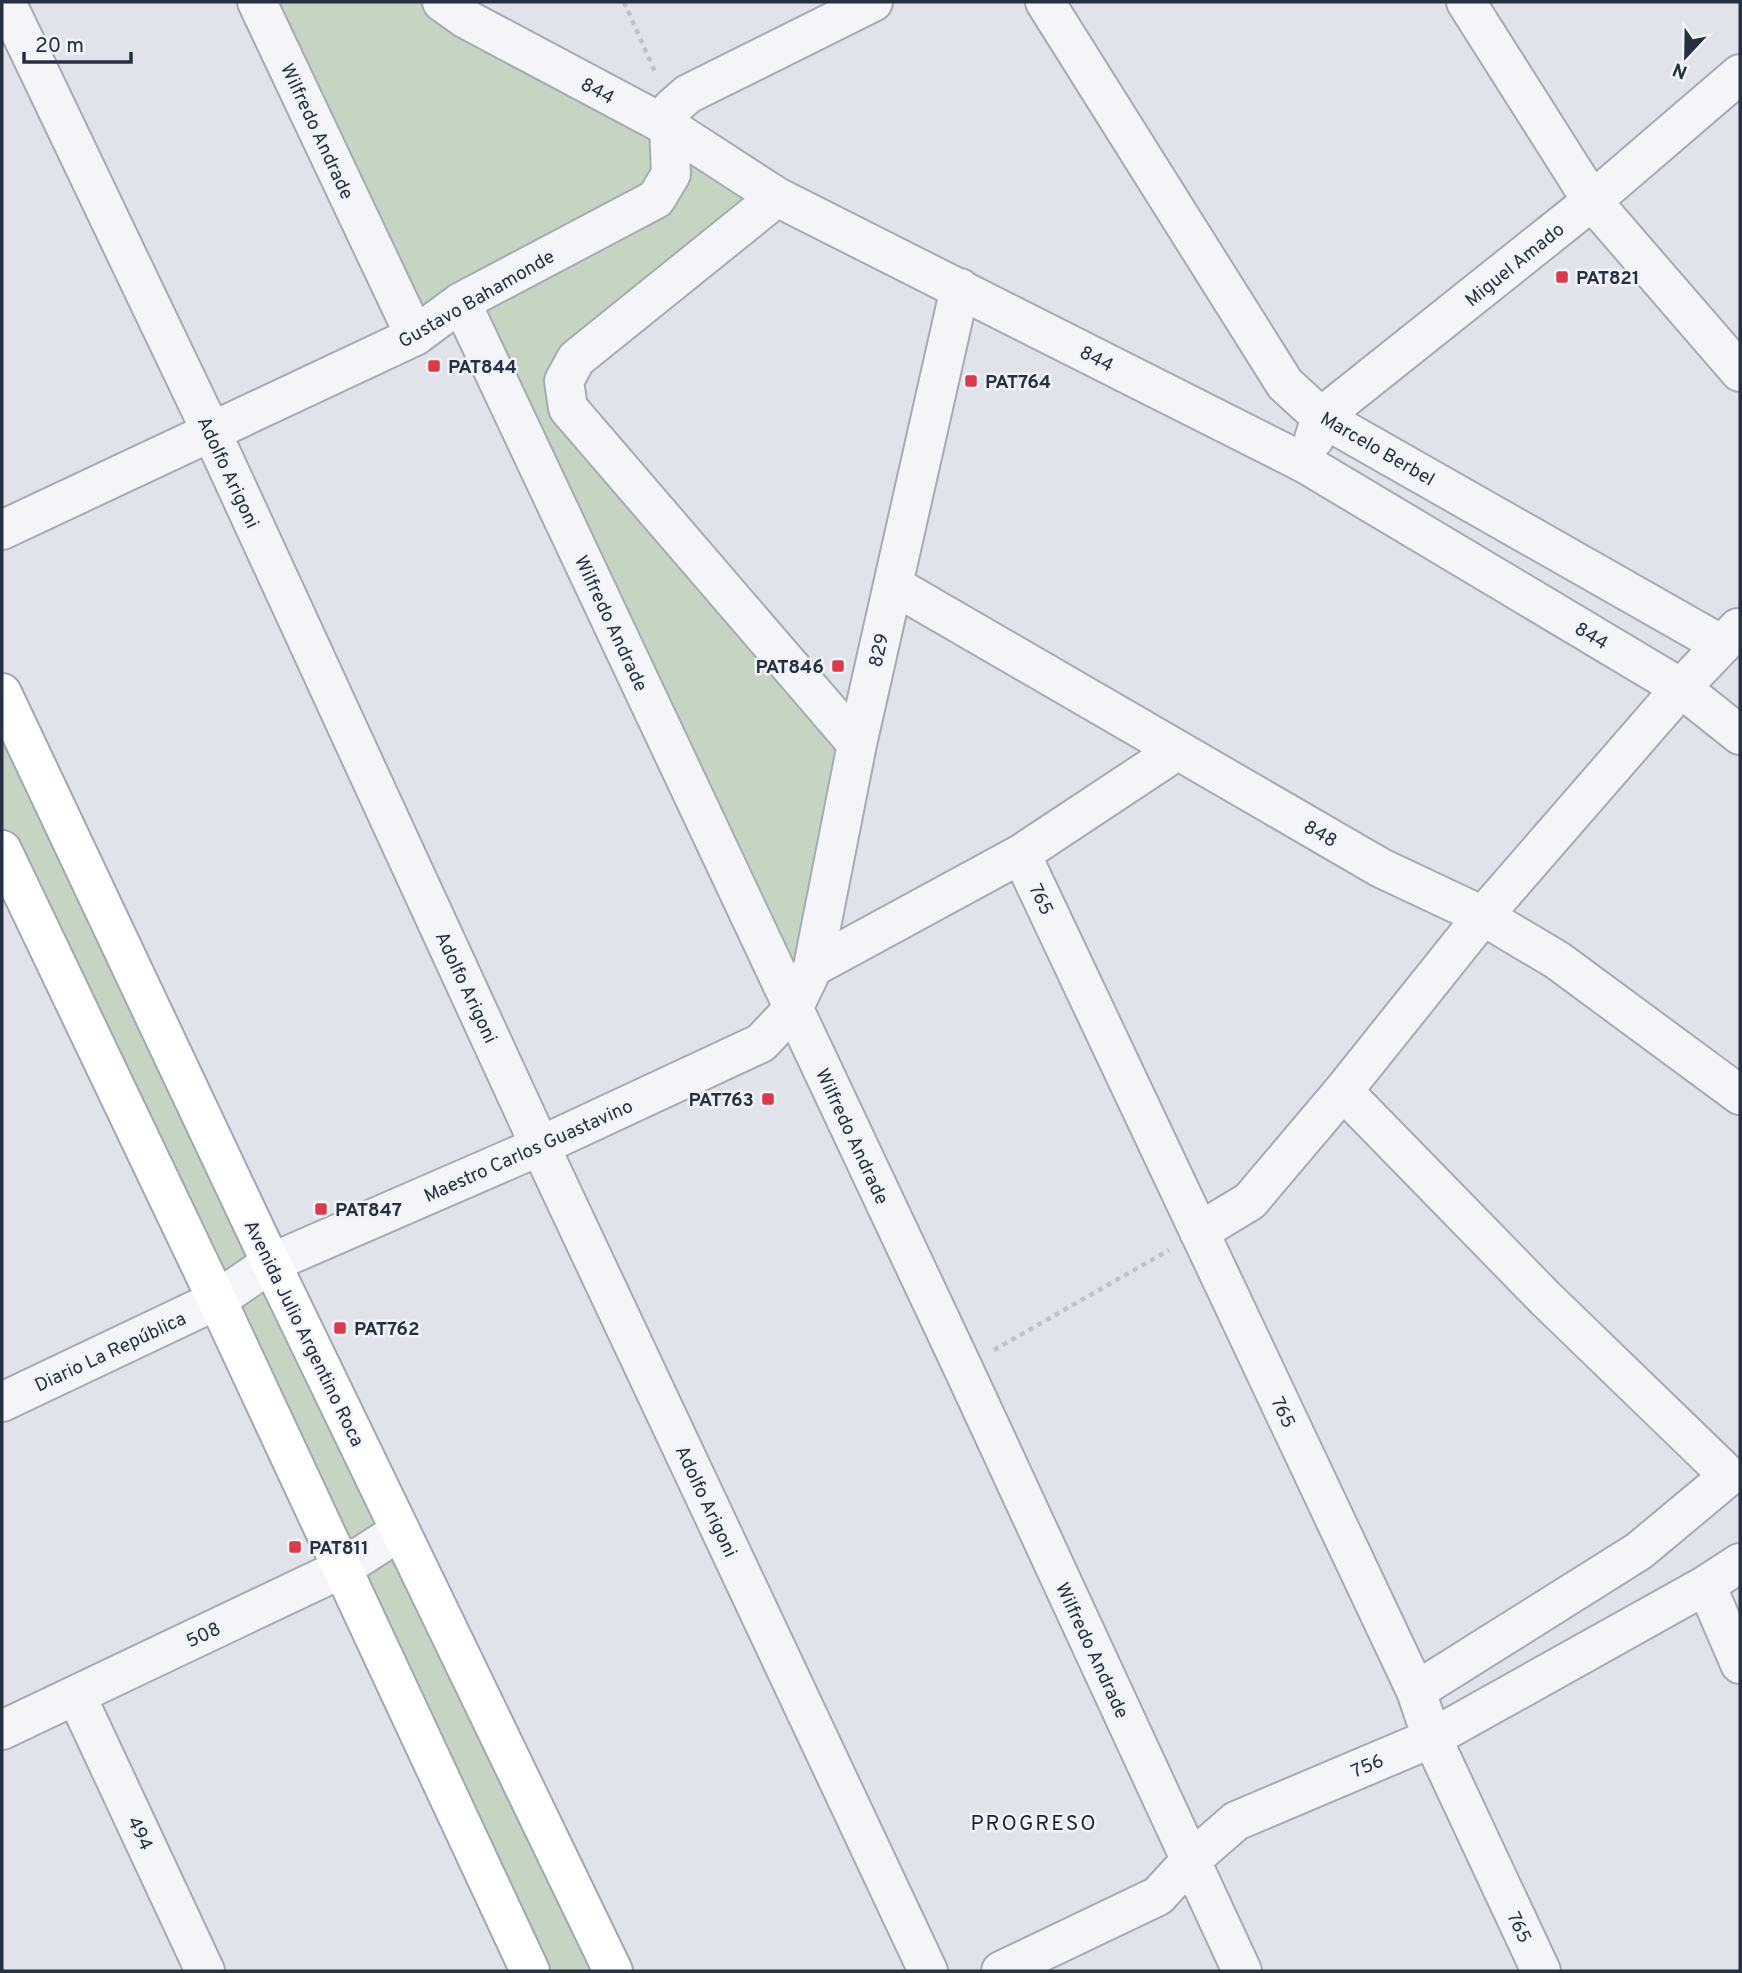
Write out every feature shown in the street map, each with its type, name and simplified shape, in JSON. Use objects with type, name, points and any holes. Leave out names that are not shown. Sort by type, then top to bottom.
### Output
[{"type":"main road","name":"Avenida Julio Argentino Roca","points":[[2,693],[271,1263],[613,1971]]},
{"type":"main road","points":[[2,850],[217,1300],[530,1971]]},
{"type":"street","name":"Adolfo Arigoni","points":[[6,2],[210,429],[540,1146],[928,1971]]},
{"type":"street","name":"Wilfredo Andrade","points":[[257,2],[415,336]]},
{"type":"street","name":"844","points":[[442,2],[466,19],[670,118],[777,197],[1306,464],[1681,688],[1740,735]]},
{"type":"street","points":[[670,118],[688,94],[873,2]]},
{"type":"street","name":"Marcelo Berbel","points":[[1045,2],[1285,384],[1321,417],[1731,636]]},
{"type":"street","points":[[1466,2],[1592,201],[1740,372]]},
{"type":"street","name":"Miguel Amado","points":[[1321,417],[1592,201],[1740,74]]},
{"type":"street","name":"Gustavo Bahamonde","points":[[2,530],[210,429],[415,336],[461,302],[656,199],[671,174],[670,118]]},
{"type":"street","points":[[777,197],[576,359],[564,381],[568,408],[857,744]]},
{"type":"street","name":"829","points":[[793,1009],[813,967],[857,744],[960,288]]},
{"type":"street","name":"Wilfredo Andrade","points":[[461,302],[963,1368],[1242,1971]]},
{"type":"street","points":[[1306,464],[1321,417]]},
{"type":"street","name":"848","points":[[892,585],[1381,868],[1483,916],[1557,960],[1740,1095]]},
{"type":"street","points":[[1199,1232],[1250,1201],[1343,1091],[1483,916],[1681,688],[1731,636]]},
{"type":"street","points":[[813,967],[1021,854],[1178,750]]},
{"type":"street","name":"765","points":[[1021,854],[1416,1691],[1432,1738],[1541,1971]]},
{"type":"street","name":"Maestro Carlos Guastavino","points":[[217,1300],[271,1263],[540,1146],[761,1043],[793,1009]]},
{"type":"street","points":[[1343,1091],[1545,1298],[1729,1476],[1639,1551],[1416,1691]]},
{"type":"street","name":"Diario La República","points":[[2,1402],[217,1300]]},
{"type":"street","name":"508","points":[[2,1730],[341,1569],[400,1531]]},
{"type":"street","name":"756","points":[[1001,1971],[1158,1896],[1190,1861],[1236,1821],[1432,1738],[1706,1586],[1740,1563]]},
{"type":"street","points":[[1706,1586],[1740,1664]]},
{"type":"street","name":"494","points":[[76,1695],[205,1971]]},
{"type":"path","points":[[624,2],[670,118]]},
{"type":"path","points":[[963,1368],[1199,1232]]},
{"type":"green space","points":[[257,2],[442,2],[777,197],[564,381],[857,744],[793,1009],[461,303],[415,336]]},
{"type":"green space","points":[[2,693],[613,1971],[530,1971],[2,850]]},
{"type":"place","name":"PAT821","points":[[1562,277]]},
{"type":"place","name":"PAT844","points":[[434,366]]},
{"type":"place","name":"PAT764","points":[[971,381]]},
{"type":"place","name":"PAT846","points":[[838,666]]},
{"type":"place","name":"PAT763","points":[[768,1099]]},
{"type":"place","name":"PAT847","points":[[321,1209]]},
{"type":"place","name":"PAT762","points":[[340,1328]]},
{"type":"place","name":"PAT811","points":[[295,1547]]},
{"type":"district","name":"PROGRESO","points":[[1034,1823]]}]
